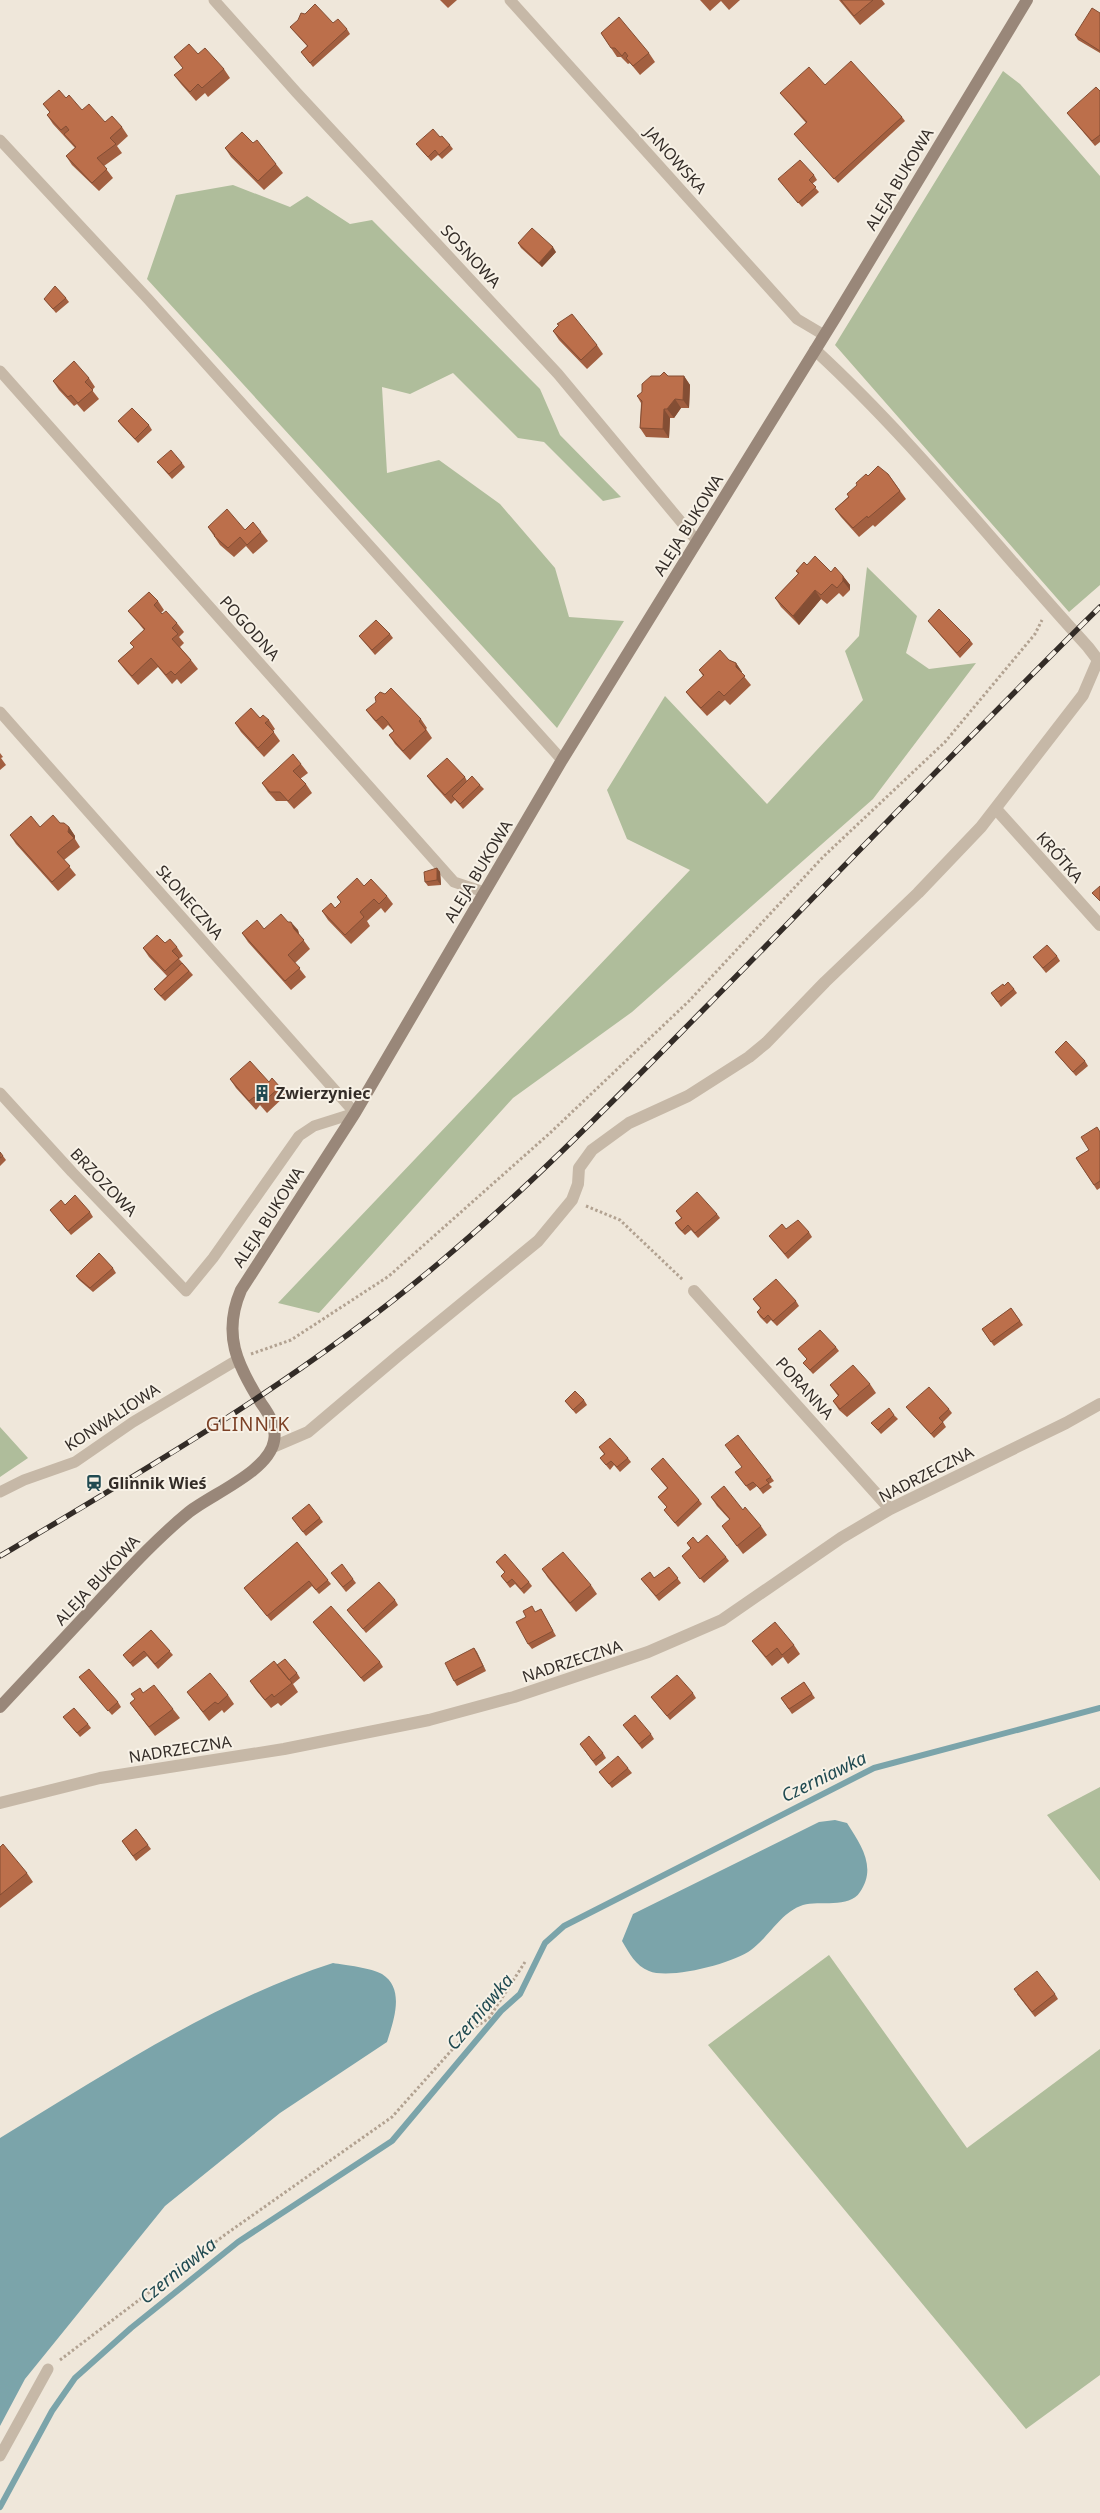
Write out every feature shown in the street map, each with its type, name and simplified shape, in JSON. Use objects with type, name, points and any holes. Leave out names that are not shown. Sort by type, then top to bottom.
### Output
[{"type":"street","name":"ALEJA BUKOWA","points":[[0,1707],[149,1548],[190,1512],[260,1464],[273,1447],[275,1438],[272,1423],[237,1360],[233,1348],[232,1323],[241,1290],[355,1113],[562,760],[815,350],[1026,0]]},
{"type":"street","points":[[273,1447],[308,1432],[538,1241],[572,1200],[578,1184],[579,1168],[592,1150],[629,1123],[688,1096],[749,1057],[766,1042],[824,982],[918,894],[996,809],[1083,695],[1098,660],[927,465],[850,382],[815,350]]},
{"type":"street","name":"KRÓTKA","points":[[996,809],[1100,925]]},
{"type":"street","name":"PORANNA","points":[[694,1291],[890,1510]]},
{"type":"street","name":"NADRZECZNA","points":[[0,1803],[100,1778],[363,1735],[514,1697],[648,1652],[722,1620],[841,1538],[890,1510],[1066,1423],[1100,1404]]},
{"type":"lane","name":"SOSNOWA","points":[[214,0],[297,93],[558,374],[697,541]]},
{"type":"lane","name":"JANOWSKA","points":[[510,0],[797,319],[824,335]]},
{"type":"lane","points":[[0,140],[148,299],[562,760]]},
{"type":"lane","name":"POGODNA","points":[[0,371],[454,882],[484,892]]},
{"type":"lane","name":"SŁONECZNA","points":[[0,712],[355,1113]]},
{"type":"lane","name":"BRZOZOWA","points":[[0,1093],[72,1172],[186,1291],[224,1243],[299,1136],[314,1126],[355,1113]]},
{"type":"lane","name":"KONWALIOWA","points":[[0,1492],[24,1480],[75,1462],[133,1422],[237,1360]]},
{"type":"lane","points":[[0,2456],[48,2369]]},
{"type":"path","points":[[237,1360],[291,1340],[389,1276],[550,1133],[689,1001],[823,858],[944,742],[1035,634],[1050,605]]},
{"type":"path","points":[[572,1200],[620,1220],[694,1291]]},
{"type":"path","points":[[48,2369],[226,2234],[392,2117],[467,2033],[489,2018],[525,1962]]},
{"type":"green space","points":[[1003,71],[1020,84],[1100,176],[1100,585],[1069,612],[835,345]]},
{"type":"green space","points":[[233,185],[290,207],[307,196],[350,224],[372,220],[540,389],[560,435],[621,497],[603,501],[544,442],[518,438],[453,373],[410,394],[382,387],[387,473],[439,460],[500,504],[555,568],[569,617],[624,621],[557,728],[147,279],[176,195]]},
{"type":"green space","points":[[867,567],[917,616],[906,653],[929,669],[976,663],[873,799],[632,1012],[513,1098],[319,1313],[278,1303],[690,870],[627,839],[607,790],[665,696],[767,804],[863,700],[845,651],[859,636]]},
{"type":"green space","points":[[0,1427],[28,1458],[0,1477]]},
{"type":"green space","points":[[1100,1787],[1100,1881],[1047,1815]]},
{"type":"green space","points":[[829,1955],[967,2148],[1100,2049],[1100,2375],[1026,2429],[708,2045]]},
{"type":"water","points":[[835,1820],[847,1823],[865,1856],[867,1874],[865,1883],[855,1897],[841,1902],[810,1904],[795,1908],[751,1950],[731,1960],[702,1969],[671,1973],[649,1971],[633,1959],[627,1950],[622,1941],[633,1914],[819,1822]]},
{"type":"water","points":[[333,1963],[372,1970],[382,1974],[389,1980],[394,1988],[396,2006],[387,2042],[280,2113],[165,2206],[25,2379],[0,2426],[0,2138],[121,2064],[203,2018],[289,1979]]},
{"type":"building","points":[[841,0],[873,0],[854,16]]},
{"type":"building","points":[[315,4],[333,23],[338,19],[347,29],[310,63],[301,52],[308,46],[290,27],[298,20],[301,13],[305,14]]},
{"type":"building","points":[[1092,8],[1100,13],[1100,51],[1075,35]]},
{"type":"building","points":[[619,17],[649,53],[633,66],[626,58],[628,56],[625,52],[622,56],[615,48],[611,48],[601,33]]},
{"type":"building","points":[[189,44],[198,54],[205,48],[224,69],[202,88],[198,84],[190,92],[174,75],[183,68],[174,57]]},
{"type":"building","points":[[851,61],[902,117],[834,179],[794,134],[807,122],[780,93],[809,67],[825,85]]},
{"type":"building","points":[[1096,87],[1100,91],[1100,135],[1092,141],[1067,113]]},
{"type":"building","points":[[59,90],[66,98],[69,95],[82,110],[89,104],[105,122],[112,116],[122,127],[110,138],[116,144],[97,158],[107,169],[92,183],[66,156],[76,147],[64,134],[69,130],[66,126],[61,130],[47,115],[50,112],[43,104]]},
{"type":"building","points":[[433,129],[450,145],[439,155],[435,150],[428,157],[416,144]]},
{"type":"building","points":[[242,132],[253,143],[257,140],[276,164],[258,181],[225,148]]},
{"type":"building","points":[[800,160],[814,175],[809,180],[816,187],[798,203],[778,179]]},
{"type":"building","points":[[532,228],[553,247],[539,263],[518,243]]},
{"type":"building","points":[[55,286],[66,298],[53,309],[44,299]]},
{"type":"building","points":[[572,314],[597,345],[581,360],[553,331],[559,325],[557,324]]},
{"type":"building","points":[[74,361],[89,378],[85,382],[93,390],[78,403],[71,395],[68,397],[53,381]]},
{"type":"building","points":[[664,372],[668,376],[684,376],[683,400],[675,399],[667,409],[664,409],[663,429],[640,428],[642,401],[637,396],[642,392],[642,384],[651,376],[660,376]]},
{"type":"building","points":[[132,408],[149,425],[135,439],[118,421]]},
{"type":"building","points":[[171,450],[182,463],[169,474],[157,462]]},
{"type":"building","points":[[878,466],[888,474],[900,491],[853,528],[835,509],[849,497],[847,494],[857,485],[856,483],[866,474],[868,476]]},
{"type":"building","points":[[227,509],[245,530],[253,522],[261,532],[247,545],[240,537],[228,548],[214,536],[208,527]]},
{"type":"building","points":[[815,556],[831,572],[835,567],[843,576],[843,581],[837,588],[832,584],[821,595],[815,590],[793,616],[775,598],[799,573],[796,571],[804,562],[807,565]]},
{"type":"building","points":[[149,592],[158,601],[154,605],[162,614],[166,611],[177,623],[172,628],[178,634],[172,639],[191,660],[175,675],[171,671],[166,675],[151,658],[132,676],[118,661],[134,647],[130,643],[145,629],[128,611]]},
{"type":"building","points":[[939,609],[970,640],[957,653],[928,621]]},
{"type":"building","points":[[376,620],[390,634],[372,650],[359,636]]},
{"type":"building","points":[[720,650],[729,660],[736,663],[736,667],[745,676],[724,696],[719,691],[701,708],[686,692],[704,675],[699,670]]},
{"type":"building","points":[[391,688],[421,719],[419,721],[426,730],[403,751],[389,735],[394,731],[387,721],[382,716],[376,721],[366,710],[376,702],[375,697],[380,692],[385,694]]},
{"type":"building","points":[[251,708],[260,718],[263,715],[269,720],[265,723],[274,732],[258,748],[235,723]]},
{"type":"building","points":[[293,754],[301,764],[293,771],[306,784],[288,801],[280,792],[270,792],[262,783]]},
{"type":"building","points":[[447,758],[465,777],[445,795],[427,776]]},
{"type":"building","points":[[472,776],[480,785],[460,804],[452,796]]},
{"type":"building","points":[[53,815],[60,823],[64,823],[69,827],[68,832],[74,838],[57,852],[70,866],[52,882],[10,835],[31,816],[40,827]]},
{"type":"building","points":[[437,868],[437,880],[425,882],[424,872]]},
{"type":"building","points":[[357,878],[364,886],[371,879],[387,896],[379,904],[374,899],[360,912],[364,917],[345,935],[322,911],[331,903],[335,908],[341,902],[337,897]]},
{"type":"building","points":[[1100,886],[1100,901],[1092,893]]},
{"type":"building","points":[[281,914],[288,922],[291,922],[294,929],[304,940],[288,955],[300,968],[285,981],[242,933],[257,920],[264,929]]},
{"type":"building","points":[[157,935],[165,943],[170,939],[177,947],[172,951],[179,958],[165,971],[143,948]]},
{"type":"building","points":[[1047,945],[1057,956],[1043,968],[1033,957]]},
{"type":"building","points":[[182,963],[189,971],[161,996],[154,989]]},
{"type":"building","points":[[1008,982],[1014,989],[998,1002],[991,993]]},
{"type":"building","points":[[1066,1041],[1085,1061],[1073,1072],[1055,1052]]},
{"type":"building","name":"Zwierzyniec","points":[[250,1061],[269,1082],[272,1078],[280,1087],[261,1104],[254,1097],[249,1101],[230,1079]]},
{"type":"building","points":[[1097,1127],[1100,1132],[1100,1181],[1094,1185],[1076,1158],[1089,1150],[1081,1137]]},
{"type":"building","points":[[697,1192],[717,1214],[695,1233],[688,1225],[682,1231],[675,1223],[682,1218],[676,1211]]},
{"type":"building","points":[[75,1195],[90,1212],[68,1231],[50,1210],[61,1200],[65,1205]]},
{"type":"building","points":[[798,1220],[809,1232],[785,1254],[769,1236],[782,1224],[786,1229]]},
{"type":"building","points":[[99,1253],[113,1268],[90,1288],[76,1276]]},
{"type":"building","points":[[776,1279],[796,1301],[773,1321],[768,1315],[764,1319],[757,1312],[761,1308],[753,1299]]},
{"type":"building","points":[[1011,1308],[1020,1321],[991,1342],[982,1329]]},
{"type":"building","points":[[820,1330],[836,1347],[810,1370],[803,1363],[807,1359],[798,1349]]},
{"type":"building","points":[[853,1365],[870,1384],[840,1409],[833,1401],[839,1395],[830,1385]]},
{"type":"building","points":[[929,1387],[949,1409],[939,1418],[943,1422],[931,1434],[906,1407]]},
{"type":"building","points":[[575,1391],[584,1400],[573,1410],[565,1401]]},
{"type":"building","points":[[889,1408],[894,1415],[878,1430],[871,1423]]},
{"type":"building","points":[[738,1435],[771,1477],[766,1480],[769,1483],[760,1489],[753,1482],[746,1486],[735,1472],[742,1467],[725,1445]]},
{"type":"building","points":[[610,1438],[628,1458],[617,1467],[611,1461],[606,1465],[600,1458],[605,1454],[599,1447]]},
{"type":"building","points":[[663,1458],[699,1500],[675,1523],[664,1510],[667,1507],[658,1497],[668,1488],[651,1469]]},
{"type":"building","points":[[724,1486],[743,1510],[745,1507],[761,1526],[737,1546],[722,1526],[730,1519],[711,1497]]},
{"type":"building","points":[[309,1504],[320,1518],[303,1532],[292,1518]]},
{"type":"building","points":[[707,1535],[726,1557],[700,1579],[682,1556],[691,1548],[687,1543],[693,1537],[698,1543]]},
{"type":"building","points":[[297,1542],[328,1580],[316,1590],[309,1581],[267,1616],[244,1588]]},
{"type":"building","points":[[563,1552],[591,1585],[570,1603],[542,1569]]},
{"type":"building","points":[[505,1554],[529,1582],[521,1589],[512,1579],[507,1583],[501,1576],[505,1572],[496,1562]]},
{"type":"building","points":[[342,1564],[353,1579],[343,1587],[331,1573]]},
{"type":"building","points":[[669,1567],[678,1578],[656,1596],[641,1579],[650,1572],[654,1578]]},
{"type":"building","points":[[379,1582],[395,1600],[363,1629],[347,1610]]},
{"type":"building","points":[[331,1606],[380,1662],[361,1678],[313,1622]]},
{"type":"building","points":[[532,1606],[535,1612],[541,1609],[553,1631],[528,1644],[516,1622],[526,1617],[523,1611]]},
{"type":"building","points":[[775,1622],[794,1645],[782,1655],[777,1648],[766,1657],[752,1641]]},
{"type":"building","points":[[151,1630],[170,1651],[155,1664],[144,1651],[130,1663],[123,1655]]},
{"type":"building","points":[[474,1648],[483,1666],[454,1681],[445,1663]]},
{"type":"building","points":[[285,1659],[297,1673],[289,1680],[277,1665]]},
{"type":"building","points":[[274,1661],[292,1683],[274,1697],[272,1694],[265,1700],[250,1681]]},
{"type":"building","points":[[89,1669],[118,1702],[108,1711],[79,1677]]},
{"type":"building","points":[[210,1673],[228,1695],[218,1704],[215,1702],[203,1712],[187,1692]]},
{"type":"building","points":[[677,1675],[693,1693],[667,1716],[651,1697]]},
{"type":"building","points":[[804,1682],[812,1694],[789,1709],[781,1698]]},
{"type":"building","points":[[154,1685],[173,1709],[149,1727],[130,1703],[135,1699],[131,1694],[140,1688],[143,1693]]},
{"type":"building","points":[[74,1708],[88,1724],[77,1733],[63,1717]]},
{"type":"building","points":[[635,1715],[651,1734],[639,1744],[623,1725]]},
{"type":"building","points":[[589,1736],[603,1753],[593,1761],[580,1744]]},
{"type":"building","points":[[618,1756],[628,1768],[609,1784],[599,1772]]},
{"type":"building","points":[[136,1829],[148,1845],[133,1856],[122,1841]]},
{"type":"building","points":[[3,1844],[27,1873],[0,1895],[0,1847]]},
{"type":"building","points":[[1037,1971],[1055,1994],[1032,2012],[1014,1989]]},
{"type":"waterway","name":"Czerniawka","points":[[0,2507],[52,2411],[75,2378],[131,2328],[238,2242],[392,2141],[501,2011],[520,1994],[545,1943],[564,1926],[874,1768],[1100,1708]]},
{"type":"railway","points":[[0,1556],[170,1454],[281,1382],[388,1305],[474,1233],[610,1104],[1100,607]]},
{"type":"place","name":"Zwierzyniec","points":[[262,1093]]},
{"type":"place","name":"Glinnik Wieś","points":[[94,1483]]},
{"type":"district","name":"GLINNIK","points":[[248,1424]]}]
